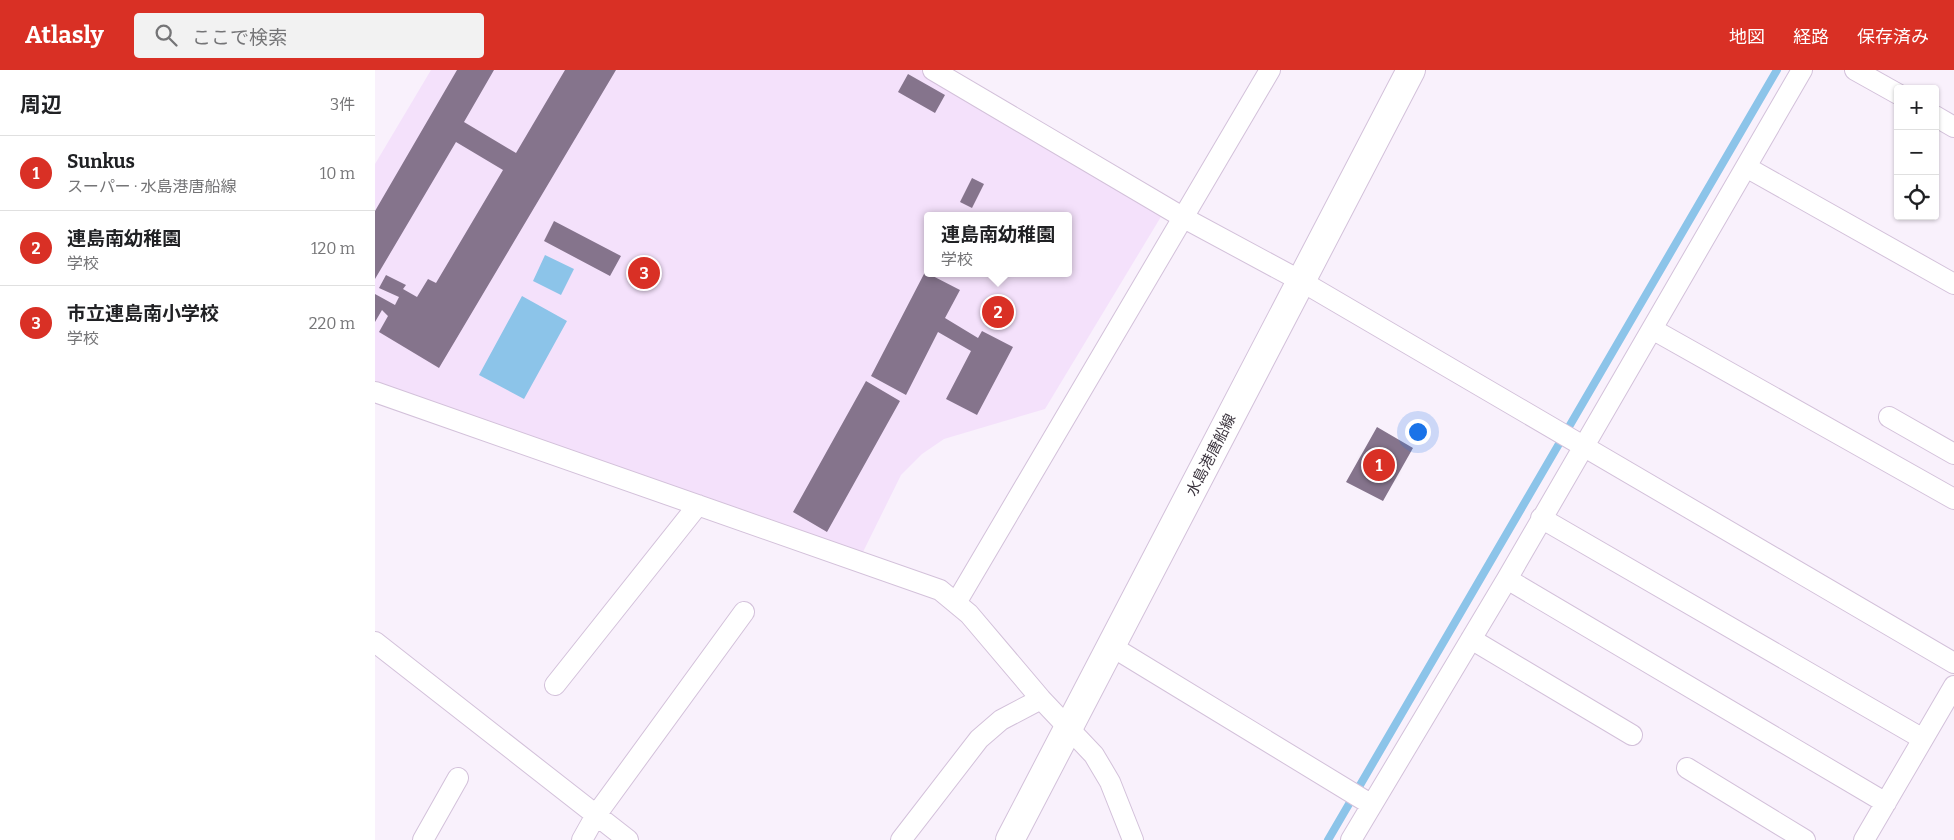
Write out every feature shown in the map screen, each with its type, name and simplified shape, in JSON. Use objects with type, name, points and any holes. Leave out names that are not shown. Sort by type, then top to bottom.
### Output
[{"type":"main road","name":"水島港唐船線","points":[[1010,840],[1411,70]]},
{"type":"street","points":[[933,70],[1184,218],[1301,281],[1954,663]]},
{"type":"street","points":[[956,603],[1270,70]]},
{"type":"street","points":[[1351,840],[1361,798],[1471,639],[1541,518],[1571,440],[1652,329],[1802,70]]},
{"type":"street","points":[[1855,70],[1894,92]]},
{"type":"street","points":[[1939,118],[1954,127]]},
{"type":"street","points":[[1746,167],[1954,284]]},
{"type":"street","points":[[1652,329],[1954,499]]},
{"type":"street","points":[[375,392],[940,590],[969,614],[1041,699],[1094,755],[1110,782],[1133,840]]},
{"type":"street","points":[[1889,417],[1954,454]]},
{"type":"street","points":[[555,685],[698,505]]},
{"type":"street","points":[[1541,518],[1923,739]]},
{"type":"street","points":[[1507,578],[1886,803]]},
{"type":"street","points":[[581,840],[596,815],[744,612]]},
{"type":"street","points":[[1471,639],[1633,735]]},
{"type":"street","points":[[375,642],[628,840]]},
{"type":"street","points":[[1111,646],[1361,798]]},
{"type":"street","points":[[1864,840],[1954,686]]},
{"type":"street","points":[[901,840],[979,739],[1001,720],[1041,699]]},
{"type":"street","points":[[1687,768],[1805,840]]},
{"type":"street","points":[[423,840],[458,778]]},
{"type":"shaded area","points":[[431,70],[921,70],[1162,215],[1045,409],[944,439],[922,454],[901,475],[862,554],[778,522],[375,382],[375,164]]},
{"type":"water","points":[[545,255],[574,269],[561,295],[533,281]]},
{"type":"water","points":[[522,296],[567,321],[524,399],[479,375]]},
{"type":"building","points":[[457,70],[494,70],[464,122],[516,153],[565,70],[616,70],[439,368],[379,332],[388,316],[382,310],[375,322],[375,294],[395,305],[399,297],[379,288],[386,275],[406,285],[403,289],[417,297],[428,279],[436,283],[503,170],[456,142],[375,279],[375,211]]},
{"type":"building","points":[[908,74],[945,95],[935,113],[898,92]]},
{"type":"building","points":[[972,178],[984,184],[972,208],[960,202]]},
{"type":"building","points":[[554,221],[621,256],[610,276],[544,241]]},
{"type":"building","points":[[924,274],[924,277],[935,277],[960,290],[945,318],[978,338],[982,331],[1013,347],[977,415],[946,399],[971,351],[938,332],[906,395],[871,376]]},
{"type":"building","points":[[866,381],[900,401],[827,532],[793,512]]},
{"type":"building","points":[[1377,427],[1413,448],[1383,501],[1346,482]]},
{"type":"waterway","points":[[1328,840],[1777,70]]},
{"type":"place","name":"市立連島南小学校","points":[[644,273]]},
{"type":"place","name":"連島南幼稚園","points":[[998,312]]},
{"type":"place","name":"Sunkus","points":[[1379,465]]}]
